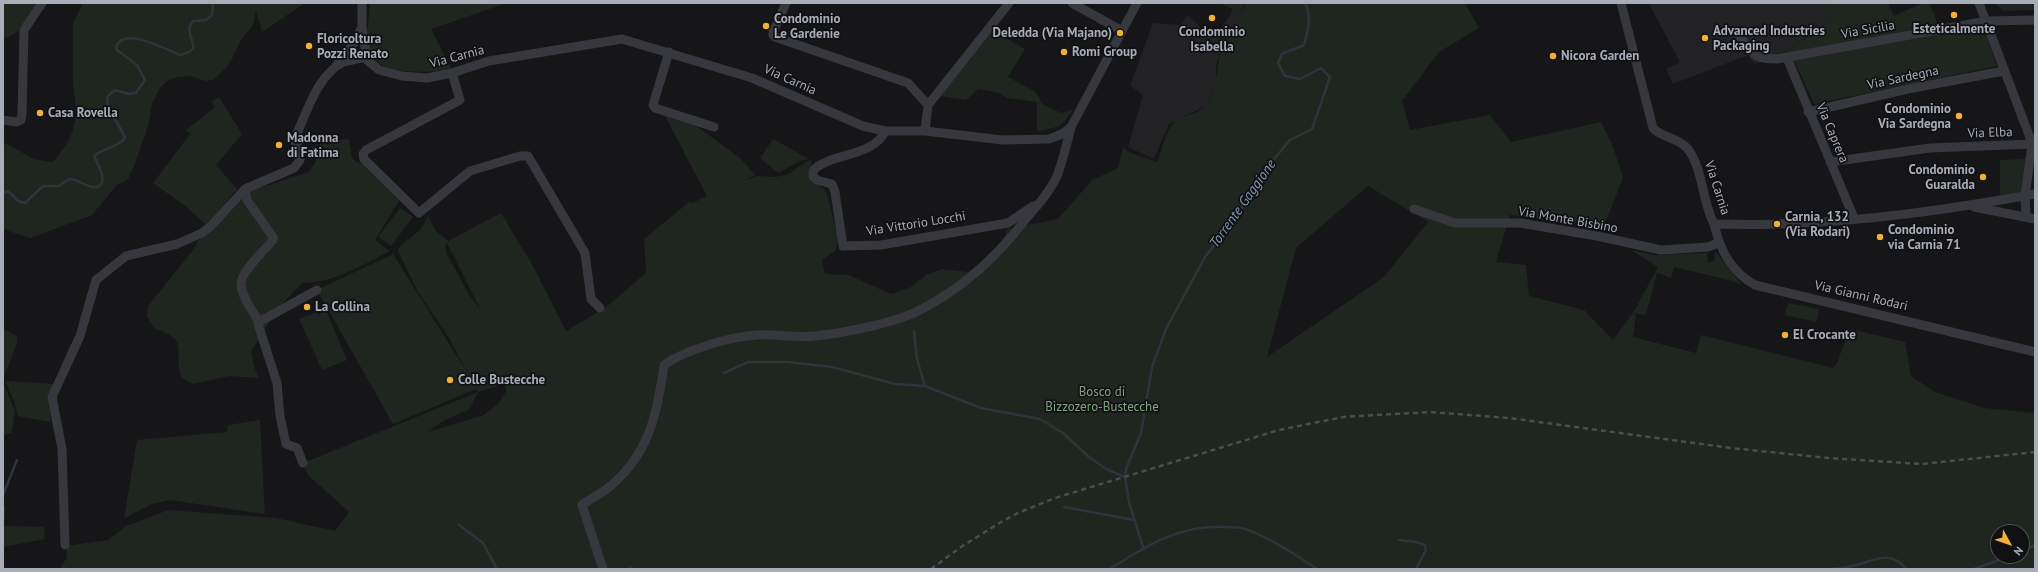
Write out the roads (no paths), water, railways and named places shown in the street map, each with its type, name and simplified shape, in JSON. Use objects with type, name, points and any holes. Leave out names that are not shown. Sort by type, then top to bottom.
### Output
[{"type":"street","points":[[3,120],[16,122],[21,120],[24,30],[42,3]]},
{"type":"street","points":[[331,72],[343,63],[366,57],[362,27],[362,3]]},
{"type":"street","points":[[786,3],[773,32],[775,37],[908,83],[928,105]]},
{"type":"street","points":[[925,132],[928,105],[1009,3]]},
{"type":"street","points":[[1072,3],[1122,31]]},
{"type":"street","points":[[603,569],[582,505],[607,489],[628,470],[641,451],[650,434],[664,365],[686,353],[733,339],[758,335],[789,337],[815,336],[887,323],[920,310],[979,272],[999,253],[1042,199],[1056,177],[1071,127],[1137,3]]},
{"type":"street","name":"Via Carnia","points":[[1621,3],[1653,128],[1662,135],[1682,142],[1689,150],[1696,164],[1714,224],[1777,224],[1854,218],[1969,206],[2035,194]]},
{"type":"street","points":[[1979,3],[1987,21],[2033,148],[2025,196]]},
{"type":"street","name":"Via Sicilia","points":[[1740,37],[1755,55],[1761,59],[1787,58],[1987,21],[2035,20]]},
{"type":"street","points":[[65,545],[62,449],[52,397],[80,336],[96,280],[126,256],[176,244],[202,233],[211,226],[245,189],[294,168],[300,160],[300,152],[294,140],[314,96],[354,43],[362,27]]},
{"type":"street","name":"Via Carnia","points":[[366,57],[372,65],[379,70],[402,76],[427,78],[452,73],[489,61],[622,39],[752,78],[863,126],[885,131],[925,132],[1003,140],[1026,140],[1049,139],[1062,134],[1071,127]]},
{"type":"street","points":[[669,52],[653,105],[655,108],[714,127]]},
{"type":"street","name":"Via Caprera","points":[[1787,58],[1808,112],[1854,218]]},
{"type":"street","name":"Via Sardegna","points":[[1808,112],[1908,89],[2004,71]]},
{"type":"street","points":[[452,73],[460,100],[366,150],[363,154],[364,158],[419,212],[470,171],[520,156],[528,156],[585,253],[591,299],[600,308]]},
{"type":"street","name":"Via Vittorio Locchi","points":[[885,131],[882,138],[865,148],[849,156],[821,164],[813,171],[813,176],[817,180],[832,184],[835,192],[843,246],[881,245],[1008,223],[1042,199]]},
{"type":"street","name":"Via Elba","points":[[1830,162],[1930,148],[2033,148]]},
{"type":"street","points":[[245,189],[247,200],[273,237],[273,240],[245,272],[241,286],[259,322],[258,327],[277,383],[280,416],[286,444],[297,448],[303,463]]},
{"type":"street","name":"Via Carnia","points":[[1969,206],[2031,218],[2025,196]]},
{"type":"street","name":"Via Monte Bisbino","points":[[1414,209],[1455,223],[1520,223],[1597,236],[1661,250],[1708,247],[1718,243]]},
{"type":"street","name":"Via Gianni Rodari","points":[[1714,224],[1718,243],[1732,266],[1742,278],[1755,285],[2035,352]]},
{"type":"street","points":[[259,322],[317,290]]},
{"type":"waterway","points":[[3,193],[8,191],[18,201],[25,203],[43,186],[59,186],[69,179],[93,187],[102,184],[102,174],[94,156],[119,144],[125,138],[111,113],[107,97],[115,90],[129,94],[136,93],[145,80],[137,65],[117,50],[116,47],[120,41],[136,39],[155,44],[180,55],[188,52],[193,46],[190,32],[190,27],[193,21],[206,20],[212,15],[213,3]]},
{"type":"waterway","name":"Torrente Gaggione","points":[[1125,477],[1126,469],[1141,433],[1152,367],[1166,329],[1205,257],[1234,219],[1269,165],[1290,140],[1312,129],[1330,77],[1321,68],[1300,79],[1285,76],[1278,63],[1282,54],[1304,45],[1309,18],[1305,3]]},
{"type":"waterway","points":[[914,331],[917,359],[925,386]]},
{"type":"waterway","points":[[724,373],[748,362],[788,362],[832,367],[895,384],[925,386],[981,408],[1040,419],[1063,433],[1089,457],[1106,469],[1125,477],[1129,502],[1143,547]]},
{"type":"waterway","points":[[3,495],[17,460]]},
{"type":"waterway","points":[[1064,507],[1134,520]]},
{"type":"waterway","points":[[459,525],[483,543],[497,569]]},
{"type":"waterway","points":[[1110,569],[1151,544],[1165,538],[1194,529],[1210,527],[1238,527],[1245,529],[1264,537],[1317,569]]},
{"type":"waterway","points":[[1399,540],[1416,542],[1425,545],[1426,550],[1416,569]]},
{"type":"waterway","points":[[2030,547],[2035,545]]},
{"type":"waterway","points":[[1830,569],[1850,567],[1882,558],[1894,559],[1906,569]]},
{"type":"waterway","points":[[1974,569],[1990,563]]},
{"type":"railway","points":[[931,569],[961,547],[1001,522],[1018,513],[1055,498],[1279,430],[1343,417],[1430,412],[1509,418],[1731,448],[1828,458],[1922,464],[2035,452]]},
{"type":"place","name":"Esteticalmente","points":[[1954,15]]},
{"type":"place","name":"Condominio Isabella","points":[[1212,18]]},
{"type":"place","name":"Condominio Le Gardenie","points":[[766,26]]},
{"type":"place","name":"Deledda (Via Majano)","points":[[1120,33]]},
{"type":"place","name":"Advanced Industries Packaging","points":[[1705,38]]},
{"type":"place","name":"Floricoltura Pozzi Renato","points":[[309,46]]},
{"type":"place","name":"Romi Group","points":[[1064,52]]},
{"type":"place","name":"Nicora Garden","points":[[1553,56]]},
{"type":"place","name":"Casa Rovella","points":[[40,113]]},
{"type":"place","name":"Condominio Via Sardegna","points":[[1959,116]]},
{"type":"place","name":"Madonna di Fatima","points":[[279,145]]},
{"type":"place","name":"Condominio Guaralda","points":[[1983,177]]},
{"type":"place","name":"Carnia, 132 (Via Rodari)","points":[[1777,224]]},
{"type":"place","name":"Condominio via Carnia 71","points":[[1880,237]]},
{"type":"place","name":"La Collina","points":[[307,307]]},
{"type":"place","name":"El Crocante","points":[[1785,335]]},
{"type":"place","name":"Colle Bustecche","points":[[450,380]]},
{"type":"park label","name":"Bosco di Bizzozero-Bustecche","points":[[1102,400]]}]
